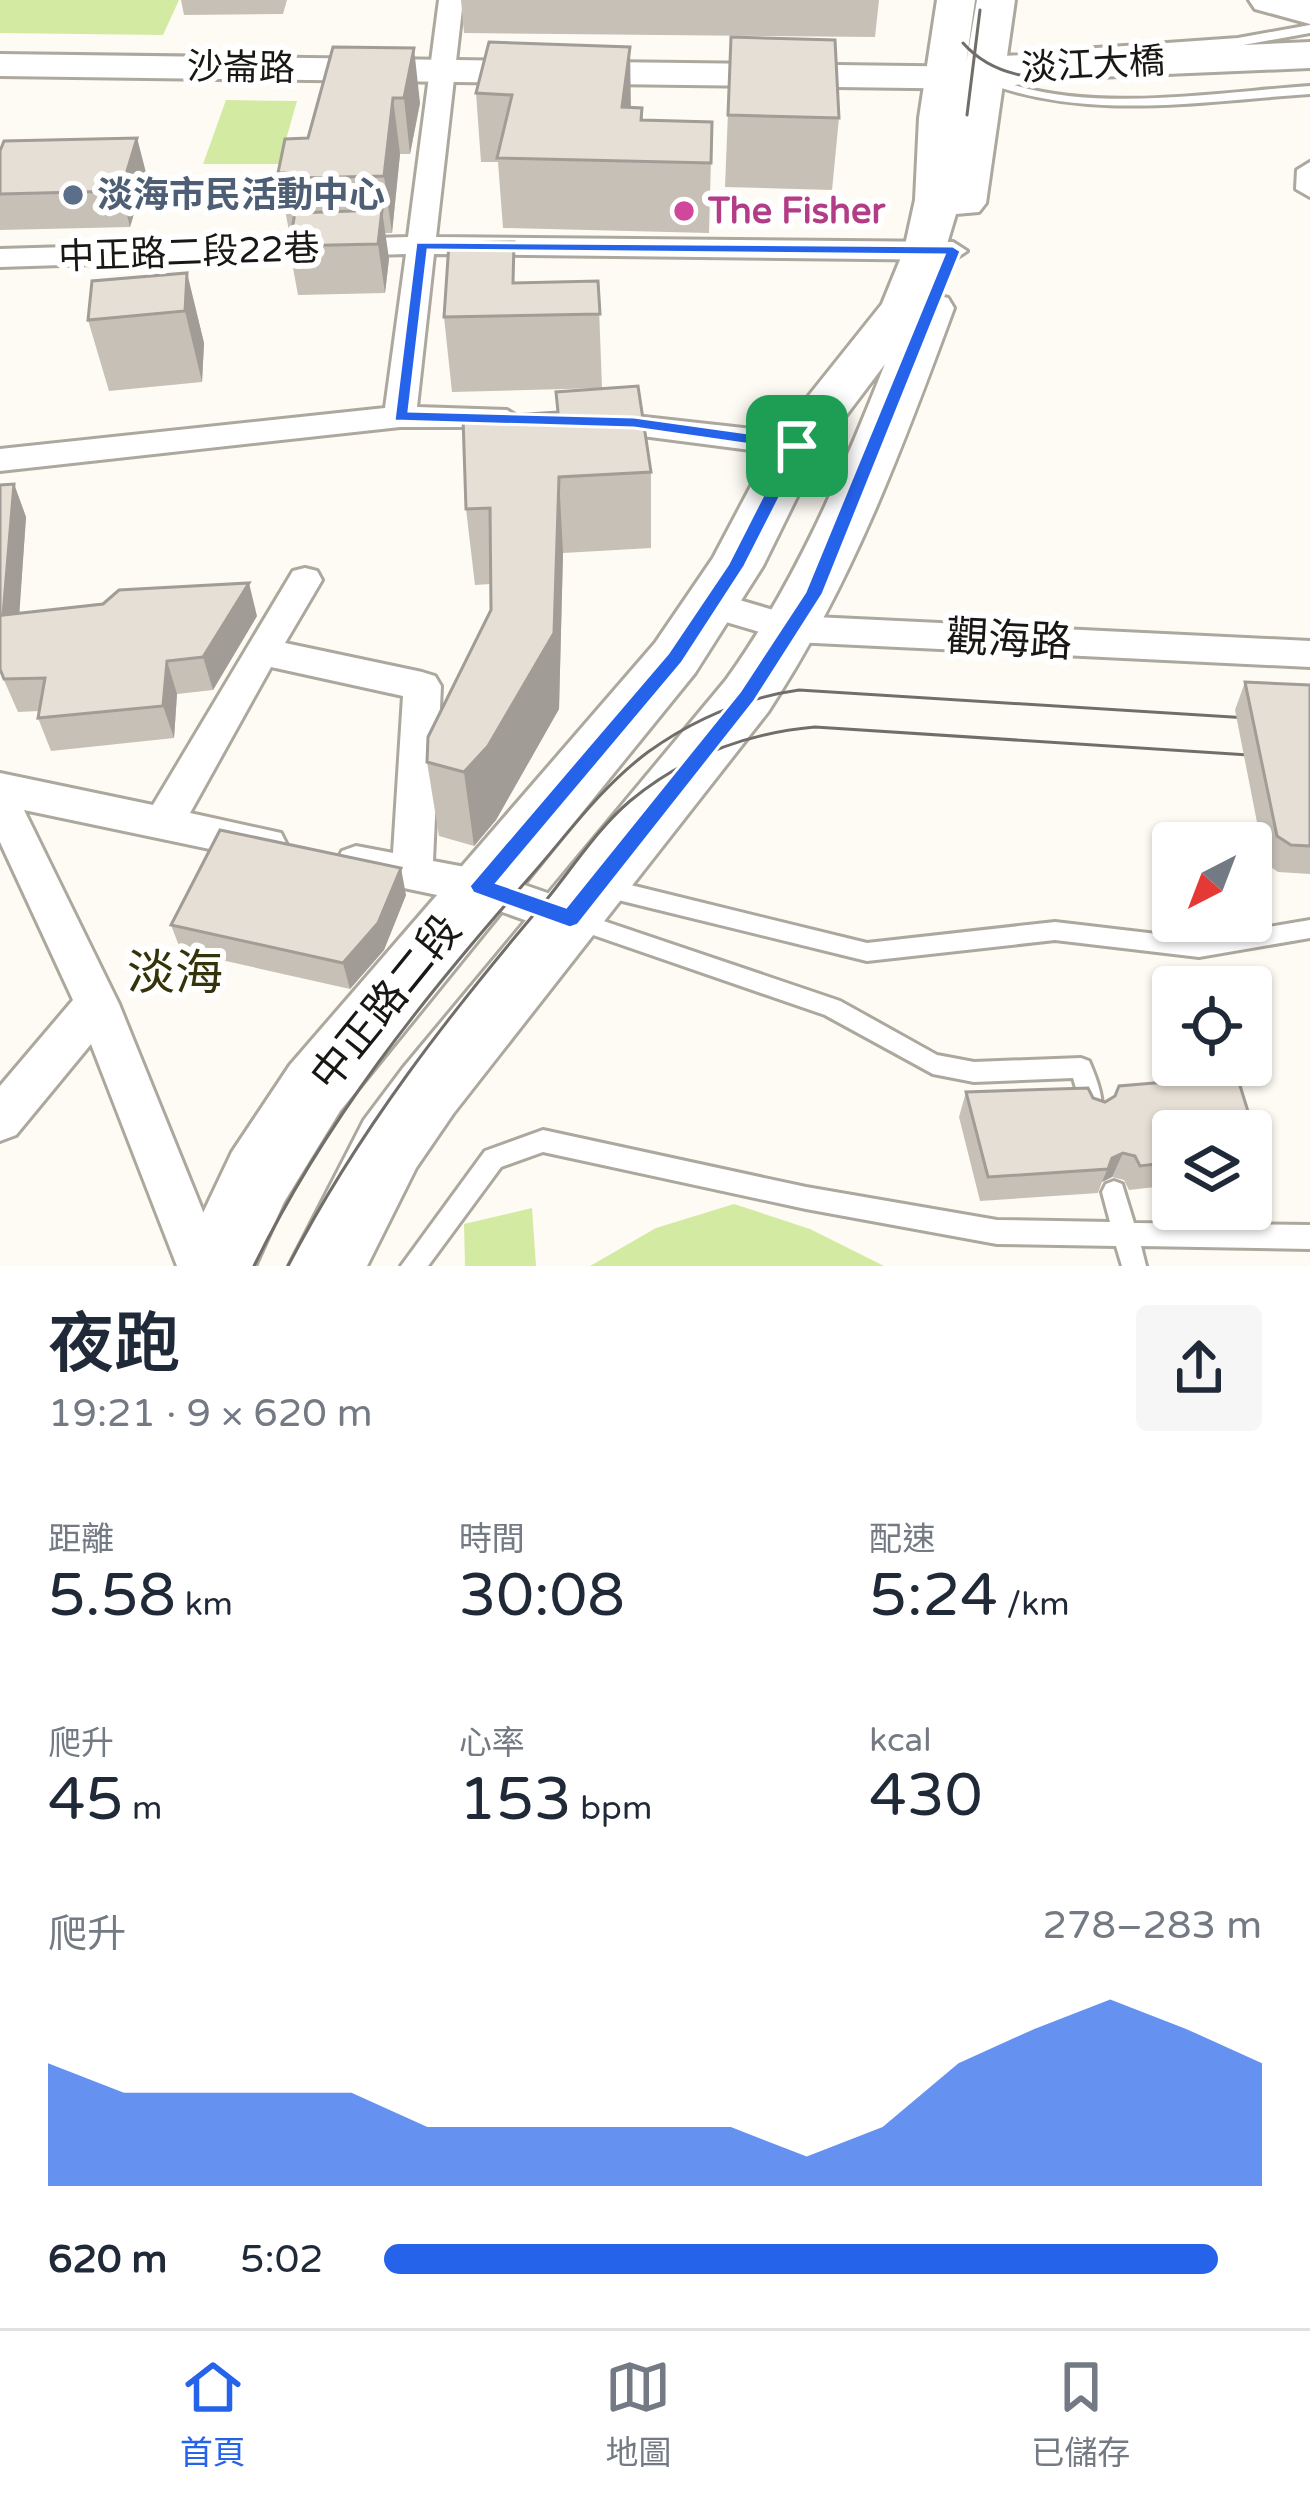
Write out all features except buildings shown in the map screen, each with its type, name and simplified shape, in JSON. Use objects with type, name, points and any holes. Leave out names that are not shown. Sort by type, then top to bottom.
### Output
[{"type":"highway","points":[[1270,0],[1310,11]]},
{"type":"highway","name":"淡江大橋","points":[[965,78],[1049,65],[1310,59]]},
{"type":"highway","name":"淡江大橋","points":[[965,78],[1066,93],[1310,88]]},
{"type":"main road","points":[[956,0],[965,78]]},
{"type":"main road","points":[[965,78],[996,0]]},
{"type":"main road","name":"中正路二段","points":[[327,1266],[390,1144],[794,629],[845,526],[940,250],[939,182],[965,78]]},
{"type":"main road","name":"中正路二段","points":[[216,1266],[258,1177],[315,1088],[675,658],[712,605],[797,446],[904,307],[940,250]]},
{"type":"street","points":[[400,417],[451,0]]},
{"type":"street","name":"沙崙路","points":[[0,65],[965,78]]},
{"type":"street","points":[[1310,170],[1310,189]]},
{"type":"street","name":"中正路二段22巷","points":[[0,258],[421,245],[940,250]]},
{"type":"street","points":[[0,460],[400,417],[634,423],[797,446]]},
{"type":"street","points":[[163,824],[305,580]]},
{"type":"street","name":"觀海路","points":[[712,605],[794,629],[1310,654]]},
{"type":"street","points":[[261,652],[422,686],[412,874]]},
{"type":"street","points":[[0,789],[412,874],[582,903]]},
{"type":"street","points":[[0,800],[97,1004],[201,1266]]},
{"type":"street","points":[[0,1120],[97,1004]]},
{"type":"lane","points":[[965,78],[1030,58],[1238,42],[1310,29]]},
{"type":"lane","points":[[582,903],[867,952],[1055,931],[1199,948],[1310,929]]},
{"type":"lane","points":[[582,903],[832,1008],[933,1064],[974,1072],[1081,1068],[1093,1112]]},
{"type":"lane","points":[[413,1266],[493,1159],[543,1141],[806,1198],[997,1232],[1310,1237]]},
{"type":"lane","points":[[1114,1192],[1134,1266]]},
{"type":"green space","points":[[0,0],[179,0],[163,35],[0,33]]},
{"type":"green space","points":[[226,100],[297,101],[279,164],[203,164]]},
{"type":"green space","points":[[734,1204],[810,1229],[884,1266],[590,1266],[656,1228]]},
{"type":"green space","points":[[532,1208],[536,1266],[465,1266],[464,1224]]},
{"type":"tram line","points":[[975,54],[980,10]]},
{"type":"tram line","points":[[963,43],[975,54]]},
{"type":"tram line","points":[[967,115],[975,54]]},
{"type":"tram line","points":[[975,54],[1016,74],[1079,79]]},
{"type":"tram line","points":[[254,1266],[344,1111],[451,969],[615,781],[648,752],[701,720],[758,698],[799,690],[1310,722]]},
{"type":"tram line","points":[[288,1266],[375,1121],[475,986],[619,811],[650,785],[694,760],[741,741],[815,727],[1310,759]]},
{"type":"place","name":"淡海市民活動中心","points":[[73,195]]},
{"type":"place","name":"The Fisher","points":[[684,211]]},
{"type":"district","name":"淡海","points":[[175,974]]},
{"type":"route","points":[[421,245],[953,251],[814,594],[747,696],[570,918],[481,886],[675,658],[736,566],[797,446],[634,423],[400,417],[421,245]]}]
